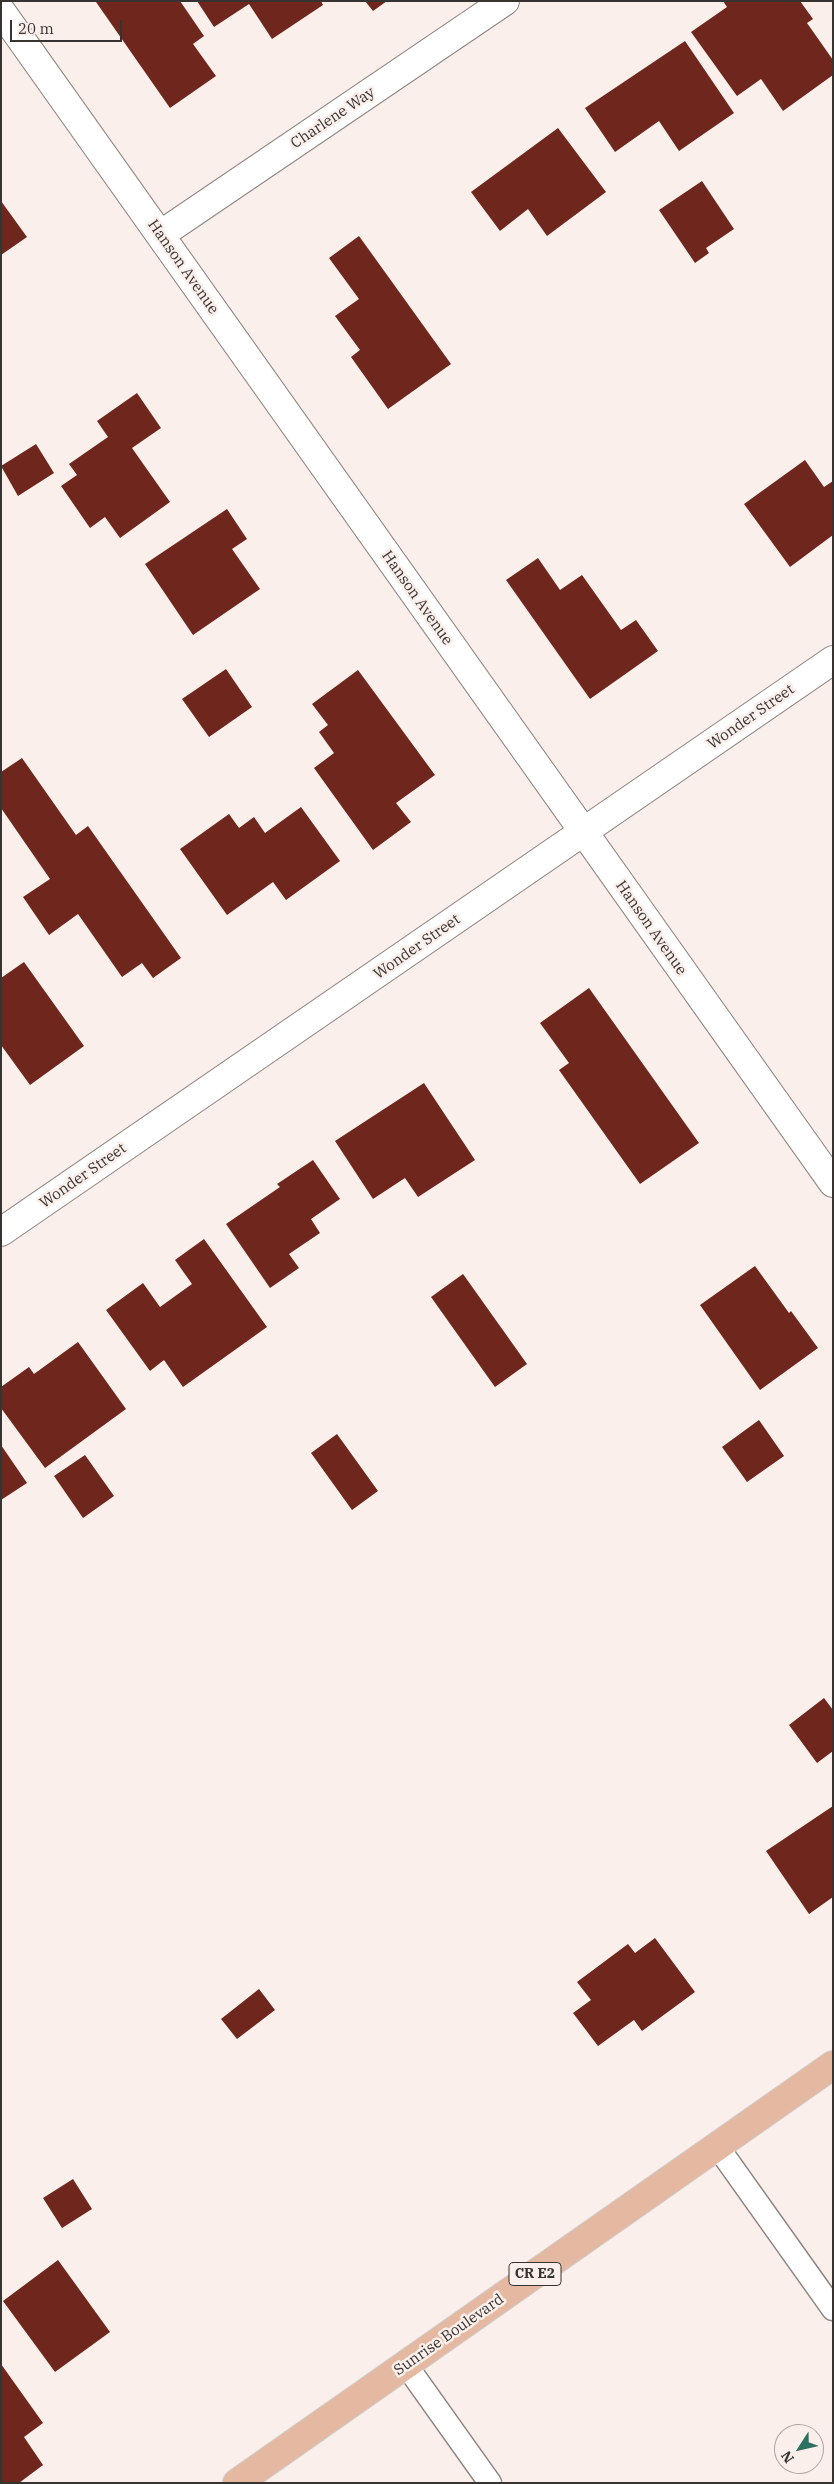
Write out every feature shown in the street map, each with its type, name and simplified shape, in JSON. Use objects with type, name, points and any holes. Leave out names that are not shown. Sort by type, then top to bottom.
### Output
[{"type":"main road","name":"Sunrise Boulevard","points":[[236,2483],[833,2065]]},
{"type":"street","name":"Charlene Way","points":[[160,235],[505,1]]},
{"type":"street","name":"Hanson Avenue","points":[[1,11],[833,1183]]},
{"type":"street","name":"Wonder Street","points":[[1,1232],[833,660]]},
{"type":"lane","points":[[717,2146],[833,2309]]},
{"type":"lane","points":[[406,2364],[490,2483]]},
{"type":"building","points":[[180,1],[204,36],[193,44],[216,76],[170,108],[96,2]]},
{"type":"building","points":[[197,1],[321,1],[323,5],[272,39],[249,4],[214,27]]},
{"type":"building","points":[[365,1],[387,1],[373,11]]},
{"type":"building","points":[[723,1],[800,1],[813,19],[807,23],[833,60],[833,75],[783,111],[761,79],[737,96],[691,32],[727,7]]},
{"type":"building","points":[[685,41],[734,113],[679,151],[659,121],[615,152],[585,108]]},
{"type":"building","points":[[558,128],[606,192],[547,236],[528,209],[500,231],[471,192]]},
{"type":"building","points":[[702,181],[734,229],[706,248],[709,253],[695,263],[659,210]]},
{"type":"building","points":[[1,201],[27,237],[1,255]]},
{"type":"building","points":[[359,236],[451,364],[388,409],[351,357],[360,350],[335,316],[359,299],[329,258]]},
{"type":"building","points":[[137,393],[161,428],[132,448],[170,502],[120,538],[105,517],[90,528],[61,486],[77,475],[69,464],[108,437],[97,421]]},
{"type":"building","points":[[36,444],[54,473],[18,496],[1,466]]},
{"type":"building","points":[[805,460],[824,487],[833,481],[833,535],[790,567],[744,504]]},
{"type":"building","points":[[227,509],[247,539],[232,549],[260,589],[193,635],[145,564]]},
{"type":"building","points":[[538,558],[560,590],[582,575],[621,630],[636,620],[658,651],[590,699],[506,580]]},
{"type":"building","points":[[226,669],[252,707],[209,737],[182,699]]},
{"type":"building","points":[[358,670],[435,775],[396,803],[411,822],[373,850],[314,768],[334,753],[319,732],[328,725],[312,704]]},
{"type":"building","points":[[22,758],[76,835],[88,826],[181,958],[153,978],[142,963],[122,977],[78,914],[49,935],[23,897],[50,879],[1,808],[1,772]]},
{"type":"building","points":[[301,807],[340,861],[286,900],[273,882],[227,915],[180,849],[229,814],[239,828],[254,817],[265,833]]},
{"type":"building","points":[[24,962],[84,1046],[30,1085],[1,1045],[1,978]]},
{"type":"building","points":[[589,988],[699,1143],[640,1184],[559,1070],[569,1063],[540,1023]]},
{"type":"building","points":[[424,1083],[475,1160],[418,1197],[405,1178],[373,1199],[335,1141]]},
{"type":"building","points":[[313,1160],[340,1199],[311,1219],[320,1233],[289,1254],[299,1268],[270,1288],[226,1224],[280,1187],[277,1184]]},
{"type":"building","points":[[204,1239],[267,1327],[183,1387],[164,1360],[150,1371],[106,1310],[143,1283],[160,1307],[192,1284],[175,1260]]},
{"type":"building","points":[[755,1266],[789,1313],[791,1311],[818,1348],[760,1390],[700,1305]]},
{"type":"building","points":[[463,1274],[527,1364],[495,1387],[431,1297]]},
{"type":"building","points":[[78,1342],[126,1409],[45,1468],[1,1408],[1,1387],[29,1367],[34,1374]]},
{"type":"building","points":[[759,1420],[784,1456],[747,1482],[722,1447]]},
{"type":"building","points":[[337,1434],[378,1491],[352,1510],[311,1453]]},
{"type":"building","points":[[1,1445],[27,1483],[1,1500]]},
{"type":"building","points":[[85,1455],[114,1496],[83,1518],[54,1476]]},
{"type":"building","points":[[824,1698],[833,1710],[833,1751],[817,1763],[789,1725]]},
{"type":"building","points":[[833,1806],[833,1897],[809,1914],[766,1851]]},
{"type":"building","points":[[655,1938],[695,1992],[642,2031],[634,2020],[598,2046],[573,2013],[591,2000],[577,1982],[628,1944],[635,1953]]},
{"type":"building","points":[[259,1989],[275,2010],[237,2039],[221,2019]]},
{"type":"building","points":[[73,2179],[92,2209],[62,2228],[43,2198]]},
{"type":"building","points":[[58,2260],[110,2332],[55,2372],[3,2301]]},
{"type":"building","points":[[1,2364],[43,2423],[24,2437],[43,2465],[19,2483],[1,2483]]}]
